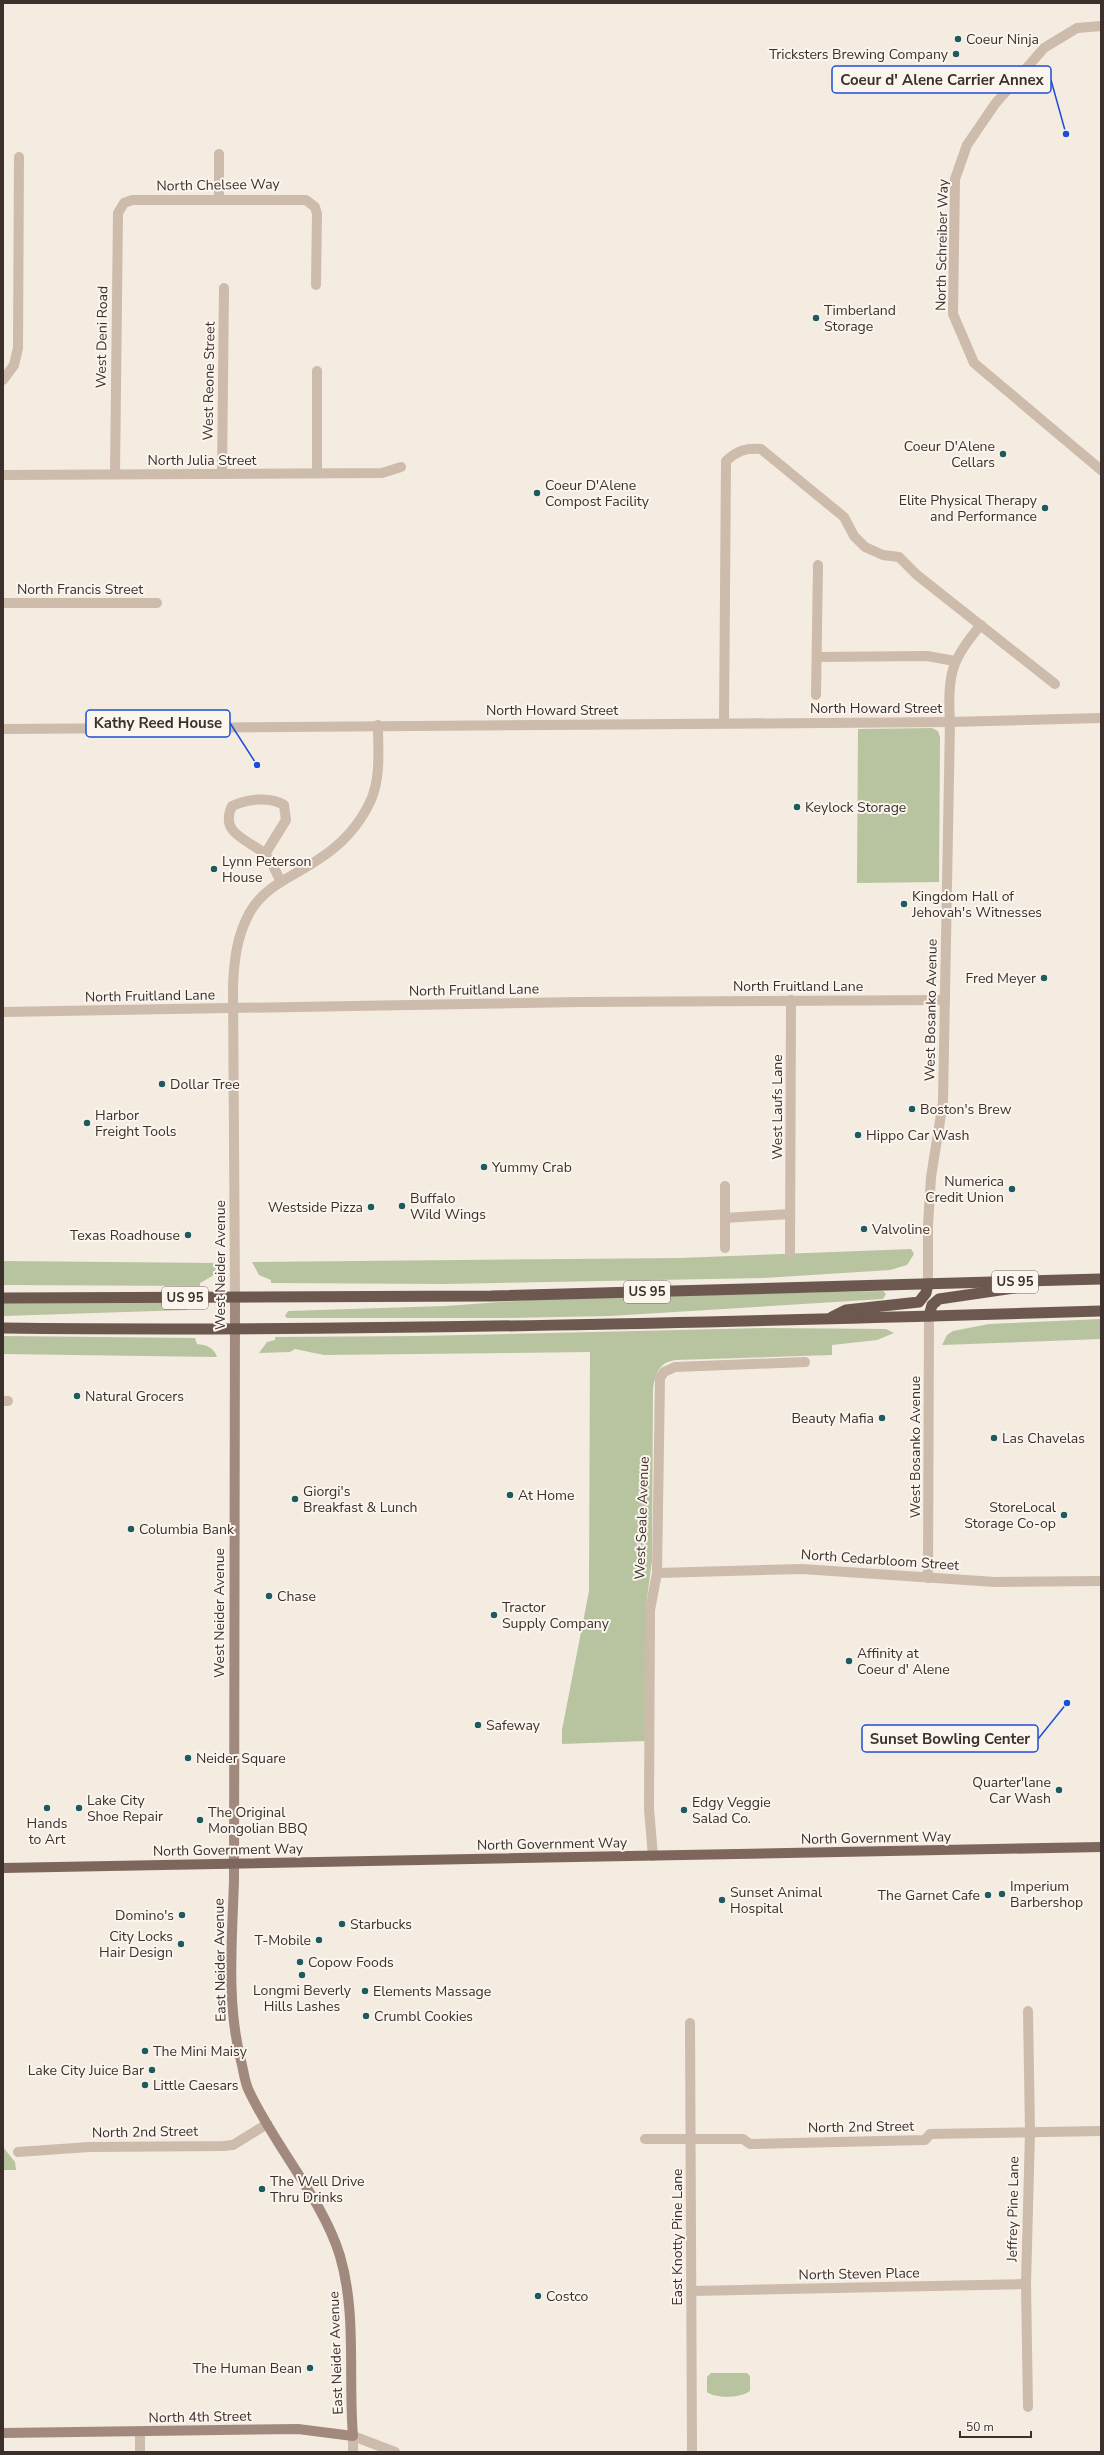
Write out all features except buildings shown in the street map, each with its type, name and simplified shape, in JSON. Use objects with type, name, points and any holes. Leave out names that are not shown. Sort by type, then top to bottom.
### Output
[{"type":"highway","name":"US 95","points":[[3,1298],[235,1298],[560,1294],[1101,1279]]},
{"type":"highway","points":[[929,1316],[932,1305],[939,1299],[1014,1288],[1043,1281]]},
{"type":"highway","points":[[828,1319],[846,1310],[919,1302],[926,1293],[928,1284]]},
{"type":"highway","name":"US 95","points":[[3,1328],[613,1325],[1101,1311]]},
{"type":"main road","name":"West Neider Avenue","points":[[234,1864],[235,1298]]},
{"type":"main road","name":"North Government Way","points":[[3,1868],[1101,1847]]},
{"type":"main road","name":"East Neider Avenue","points":[[234,1864],[231,1956],[233,2016],[239,2055],[248,2090],[329,2228],[348,2286],[353,2436]]},
{"type":"main road","name":"North 4th Street","points":[[3,2433],[298,2429],[353,2436]]},
{"type":"street","name":"North Schreiber Way","points":[[1101,26],[1077,28],[1044,48],[995,104],[967,145],[955,179],[953,314],[974,363],[1101,470]]},
{"type":"street","points":[[219,154],[219,199]]},
{"type":"street","points":[[4,379],[14,365],[18,348],[19,157]]},
{"type":"street","name":"North Chelsee Way","points":[[124,203],[132,200],[299,198],[312,203],[317,214],[316,285]]},
{"type":"street","name":"West Deni Road","points":[[115,474],[118,213],[124,203]]},
{"type":"street","name":"West Reone Street","points":[[222,474],[224,288]]},
{"type":"street","points":[[317,371],[317,473]]},
{"type":"street","points":[[724,723],[726,461],[738,451],[749,448],[761,449],[844,517],[854,536],[865,547],[883,555],[898,557],[1055,684]]},
{"type":"street","name":"North Julia Street","points":[[3,475],[382,473],[400,467]]},
{"type":"street","points":[[816,695],[818,565]]},
{"type":"street","name":"North Francis Street","points":[[3,603],[157,603]]},
{"type":"street","name":"West Bosanko Avenue","points":[[928,1284],[928,1225],[931,1177],[943,1102],[950,722],[948,693],[955,661],[962,646],[982,625]]},
{"type":"street","points":[[817,657],[927,656],[955,661]]},
{"type":"street","name":"North Howard Street","points":[[3,729],[378,725],[950,722],[1101,718]]},
{"type":"street","name":"West Neider Avenue","points":[[235,1298],[233,1010],[234,964],[242,931],[250,911],[268,891],[281,881],[320,859],[340,843],[358,823],[372,799],[378,776],[378,725]]},
{"type":"street","points":[[266,854],[286,820],[284,805],[272,800],[264,800],[239,802],[232,806],[228,822],[231,829],[266,854],[281,881]]},
{"type":"street","name":"West Laufs Lane","points":[[790,1253],[791,1000]]},
{"type":"street","name":"North Fruitland Lane","points":[[3,1012],[233,1010],[580,1002],[945,1000]]},
{"type":"street","points":[[725,1186],[725,1248]]},
{"type":"street","points":[[725,1218],[790,1214]]},
{"type":"street","name":"West Bosanko Avenue","points":[[928,1578],[929,1316]]},
{"type":"street","name":"West Seale Avenue","points":[[653,1856],[649,1809],[650,1610],[657,1572],[660,1378],[664,1372],[675,1367],[805,1362]]},
{"type":"street","name":"North Cedarbloom Street","points":[[657,1572],[787,1569],[870,1572],[928,1578],[1013,1583],[1101,1581]]},
{"type":"street","name":"Jeffrey Pine Lane","points":[[1028,2011],[1030,2132],[1026,2284],[1028,2407]]},
{"type":"street","name":"East Knotty Pine Lane","points":[[690,2023],[692,2452]]},
{"type":"street","name":"North 2nd Street","points":[[18,2152],[89,2147],[233,2145],[267,2124]]},
{"type":"street","name":"North 2nd Street","points":[[645,2139],[743,2139],[750,2144],[758,2144],[925,2140],[930,2134],[1101,2131]]},
{"type":"street","name":"North Steven Place","points":[[692,2291],[1026,2284]]},
{"type":"street","points":[[140,2432],[140,2452]]},
{"type":"street","points":[[353,2436],[353,2452]]},
{"type":"street","name":"North 4th Street","points":[[353,2436],[395,2452]]},
{"type":"green space","points":[[932,728],[938,731],[940,737],[939,882],[857,883],[858,729]]},
{"type":"green space","points":[[911,1249],[914,1254],[907,1265],[890,1270],[764,1278],[445,1284],[271,1283],[271,1280],[259,1275],[252,1262],[680,1258]]},
{"type":"green space","points":[[3,1261],[217,1263],[214,1275],[200,1283],[200,1286],[3,1285]]},
{"type":"green space","points":[[883,1291],[886,1294],[883,1299],[610,1316],[502,1318],[287,1318],[285,1316],[288,1311],[446,1306],[569,1297]]},
{"type":"green space","points":[[3,1302],[180,1302],[187,1307],[187,1310],[3,1316]]},
{"type":"green space","points":[[1101,1319],[1101,1339],[942,1345],[947,1335],[953,1331],[989,1324]]},
{"type":"green space","points":[[765,1328],[886,1329],[894,1333],[877,1340],[832,1345],[832,1355],[676,1360],[666,1363],[659,1369],[653,1388],[652,1561],[645,1613],[646,1741],[562,1744],[562,1730],[589,1591],[590,1352],[324,1355],[295,1349],[290,1352],[259,1353],[267,1342],[275,1340],[275,1337],[418,1336]]},
{"type":"green space","points":[[3,1336],[195,1338],[197,1344],[209,1347],[214,1351],[217,1357],[3,1354]]},
{"type":"green space","points":[[3,2147],[15,2162],[16,2170],[3,2170]]},
{"type":"green space","points":[[711,2373],[747,2373],[750,2376],[750,2391],[741,2395],[728,2397],[711,2394],[707,2392],[707,2377]]},
{"type":"place","name":"Coeur Ninja","points":[[958,39]]},
{"type":"place","name":"Tricksters Brewing Company","points":[[956,54]]},
{"type":"place","name":"Coeur d' Alene Carrier Annex","points":[[1066,134]]},
{"type":"place","name":"Timberland Storage","points":[[816,318]]},
{"type":"place","name":"Coeur D'Alene Cellars","points":[[1003,454]]},
{"type":"place","name":"Coeur D'Alene Compost Facility","points":[[537,493]]},
{"type":"place","name":"Elite Physical Therapy and Performance","points":[[1045,508]]},
{"type":"place","name":"Kathy Reed House","points":[[257,765]]},
{"type":"place","name":"Keylock Storage","points":[[797,807]]},
{"type":"place","name":"Lynn Peterson House","points":[[214,869]]},
{"type":"place","name":"Kingdom Hall of Jehovah's Witnesses","points":[[904,904]]},
{"type":"place","name":"Fred Meyer","points":[[1044,978]]},
{"type":"place","name":"Dollar Tree","points":[[162,1084]]},
{"type":"place","name":"Boston's Brew","points":[[912,1109]]},
{"type":"place","name":"Harbor Freight Tools","points":[[87,1123]]},
{"type":"place","name":"Hippo Car Wash","points":[[858,1135]]},
{"type":"place","name":"Yummy Crab","points":[[484,1167]]},
{"type":"place","name":"Numerica Credit Union","points":[[1012,1189]]},
{"type":"place","name":"Buffalo Wild Wings","points":[[402,1206]]},
{"type":"place","name":"Westside Pizza","points":[[371,1207]]},
{"type":"place","name":"Valvoline","points":[[864,1229]]},
{"type":"place","name":"Texas Roadhouse","points":[[188,1235]]},
{"type":"place","name":"Natural Grocers","points":[[77,1396]]},
{"type":"place","name":"Beauty Mafia","points":[[882,1418]]},
{"type":"place","name":"Las Chavelas","points":[[994,1438]]},
{"type":"place","name":"At Home","points":[[510,1495]]},
{"type":"place","name":"Giorgi's Breakfast & Lunch","points":[[295,1499]]},
{"type":"place","name":"StoreLocal Storage Co-op","points":[[1064,1515]]},
{"type":"place","name":"Columbia Bank","points":[[131,1529]]},
{"type":"place","name":"Chase","points":[[269,1596]]},
{"type":"place","name":"Tractor Supply Company","points":[[494,1615]]},
{"type":"place","name":"Affinity at Coeur d' Alene","points":[[849,1661]]},
{"type":"place","name":"Sunset Bowling Center","points":[[1067,1703]]},
{"type":"place","name":"Safeway","points":[[478,1725]]},
{"type":"place","name":"Neider Square","points":[[188,1758]]},
{"type":"place","name":"Quarter'lane Car Wash","points":[[1059,1790]]},
{"type":"place","name":"Hands to Art","points":[[47,1808]]},
{"type":"place","name":"Lake City Shoe Repair","points":[[79,1808]]},
{"type":"place","name":"Edgy Veggie Salad Co.","points":[[684,1810]]},
{"type":"place","name":"The Original Mongolian BBQ","points":[[200,1820]]},
{"type":"place","name":"Imperium Barbershop","points":[[1002,1894]]},
{"type":"place","name":"The Garnet Cafe","points":[[988,1895]]},
{"type":"place","name":"Sunset Animal Hospital","points":[[722,1900]]},
{"type":"place","name":"Domino's","points":[[182,1915]]},
{"type":"place","name":"Starbucks","points":[[342,1924]]},
{"type":"place","name":"T-Mobile","points":[[319,1940]]},
{"type":"place","name":"City Locks Hair Design","points":[[181,1944]]},
{"type":"place","name":"Copow Foods","points":[[300,1962]]},
{"type":"place","name":"Longmi Beverly Hills Lashes","points":[[302,1975]]},
{"type":"place","name":"Elements Massage","points":[[365,1991]]},
{"type":"place","name":"Crumbl Cookies","points":[[366,2016]]},
{"type":"place","name":"The Mini Maisy","points":[[145,2051]]},
{"type":"place","name":"Lake City Juice Bar","points":[[152,2070]]},
{"type":"place","name":"Little Caesars","points":[[145,2085]]},
{"type":"place","name":"The Well Drive Thru Drinks","points":[[262,2189]]},
{"type":"place","name":"Costco","points":[[538,2296]]},
{"type":"place","name":"The Human Bean","points":[[310,2368]]}]
